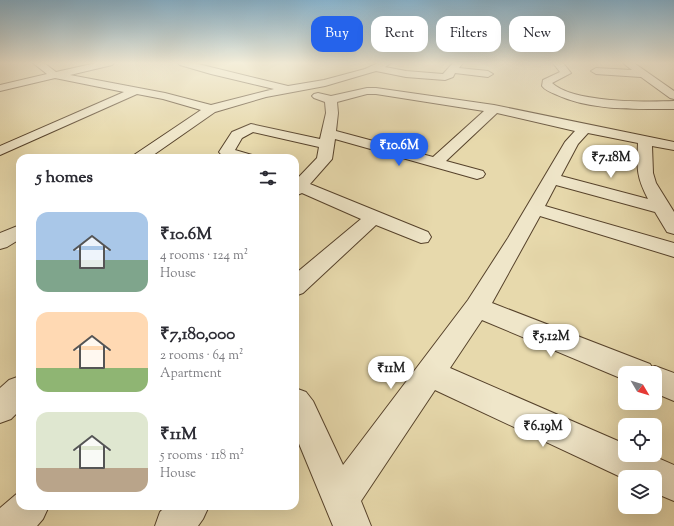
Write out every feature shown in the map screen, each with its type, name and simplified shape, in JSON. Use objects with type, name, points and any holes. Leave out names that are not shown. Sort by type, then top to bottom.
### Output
[{"type":"street","points":[[0,96],[10,88]]},
{"type":"street","points":[[122,88],[165,96],[210,109]]},
{"type":"street","points":[[280,88],[331,100],[371,90],[494,109],[674,146]]},
{"type":"street","points":[[145,154],[210,109],[265,94],[302,88]]},
{"type":"street","points":[[388,93],[398,88]]},
{"type":"street","points":[[550,88],[577,97],[617,104],[674,105]]},
{"type":"street","points":[[662,88],[674,96]]},
{"type":"street","points":[[0,151],[135,90]]},
{"type":"street","points":[[331,100],[332,113],[324,159],[300,181],[374,217],[421,237]]},
{"type":"street","points":[[230,104],[244,112],[255,128]]},
{"type":"street","points":[[435,163],[494,109]]},
{"type":"street","points":[[233,154],[226,152],[238,135],[249,129],[255,128],[328,139],[435,163],[476,174]]},
{"type":"street","points":[[348,517],[430,373],[477,307],[535,209],[572,142],[585,128]]},
{"type":"street","points":[[645,141],[645,173],[648,183],[674,228]]},
{"type":"street","points":[[551,179],[663,208]]},
{"type":"street","points":[[535,209],[674,250]]},
{"type":"street","points":[[299,283],[374,217]]},
{"type":"street","points":[[0,242],[16,233]]},
{"type":"street","points":[[477,307],[623,366]]},
{"type":"street","points":[[430,373],[674,483]]},
{"type":"street","points":[[662,382],[674,387]]},
{"type":"street","points":[[0,408],[16,394]]},
{"type":"street","points":[[299,408],[348,517]]},
{"type":"street","points":[[9,526],[26,510]]},
{"type":"street","points":[[174,526],[187,510]]}]
